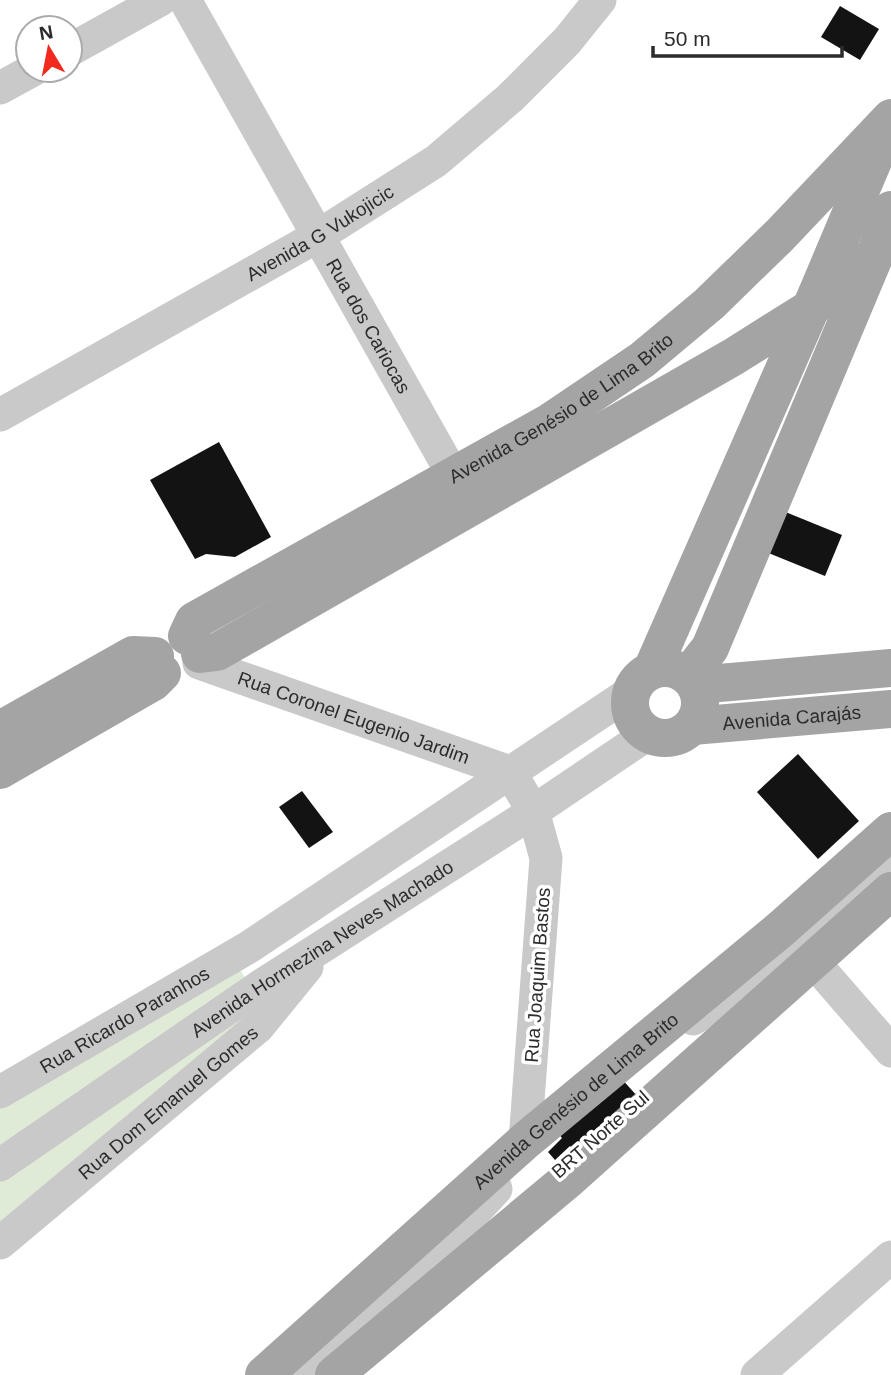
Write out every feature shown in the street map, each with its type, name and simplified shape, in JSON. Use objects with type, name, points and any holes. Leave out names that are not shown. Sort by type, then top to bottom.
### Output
[{"type":"main road","points":[[667,681],[811,308],[891,118]]},
{"type":"main road","name":"Avenida Genésio de Lima Brito","points":[[462,491],[550,422],[642,360],[736,278],[891,118]]},
{"type":"main road","points":[[667,681],[700,699],[699,714],[692,726],[679,735],[664,738],[648,734],[636,723],[630,708],[710,648],[875,255],[891,210]]},
{"type":"main road","name":"Avenida Genésio de Lima Brito","points":[[159,665],[172,678],[184,678],[193,673],[194,621],[733,357],[811,308],[875,255]]},
{"type":"main road","points":[[0,730],[133,655],[159,665],[153,682],[0,770]]},
{"type":"main road","points":[[667,681],[891,668]]},
{"type":"main road","name":"Avenida Carajás","points":[[692,726],[891,709]]},
{"type":"main road","name":"Avenida Genésio de Lima Brito","points":[[264,1375],[525,1141],[782,928],[891,831]]},
{"type":"main road","points":[[334,1375],[565,1181],[891,891]]},
{"type":"street","points":[[84,42],[160,0]]},
{"type":"street","name":"Rua dos Cariocas","points":[[185,0],[462,491]]},
{"type":"street","name":"Avenida G Vukojicic","points":[[0,415],[318,236],[436,161],[510,98],[568,41],[600,0]]},
{"type":"street","name":"Rua Coronel Eugenio Jardim","points":[[195,651],[510,772]]},
{"type":"street","points":[[510,772],[667,681]]},
{"type":"street","name":"Avenida Hormezina Neves Machado","points":[[0,1165],[259,987],[648,734]]},
{"type":"street","name":"Rua Joaquim Bastos","points":[[510,772],[533,811],[546,858],[525,1141]]},
{"type":"street","name":"Rua Ricardo Paranhos","points":[[0,1092],[249,947],[510,772]]},
{"type":"street","name":"BRT Norte Sul","points":[[300,1375],[426,1264],[501,1220],[717,1030],[754,981],[891,868]]},
{"type":"street","name":"Rua Dom Emanuel Gomes","points":[[0,1243],[258,1027],[320,949]]},
{"type":"street","points":[[812,960],[891,1051]]},
{"type":"street","points":[[757,1375],[891,1256]]},
{"type":"green space","points":[[237,964],[262,1007],[0,1235],[0,1100]]},
{"type":"building","points":[[840,6],[879,29],[860,60],[821,37]]},
{"type":"building","points":[[219,442],[271,537],[235,557],[206,554],[195,559],[150,480]]},
{"type":"building","points":[[783,511],[842,535],[825,576],[766,552]]},
{"type":"building","points":[[798,754],[859,821],[818,859],[757,792]]},
{"type":"building","points":[[302,791],[333,832],[309,848],[279,807]]},
{"type":"building","points":[[619,1076],[639,1098],[577,1154],[570,1146],[555,1160],[548,1152],[562,1138],[557,1132]]}]
